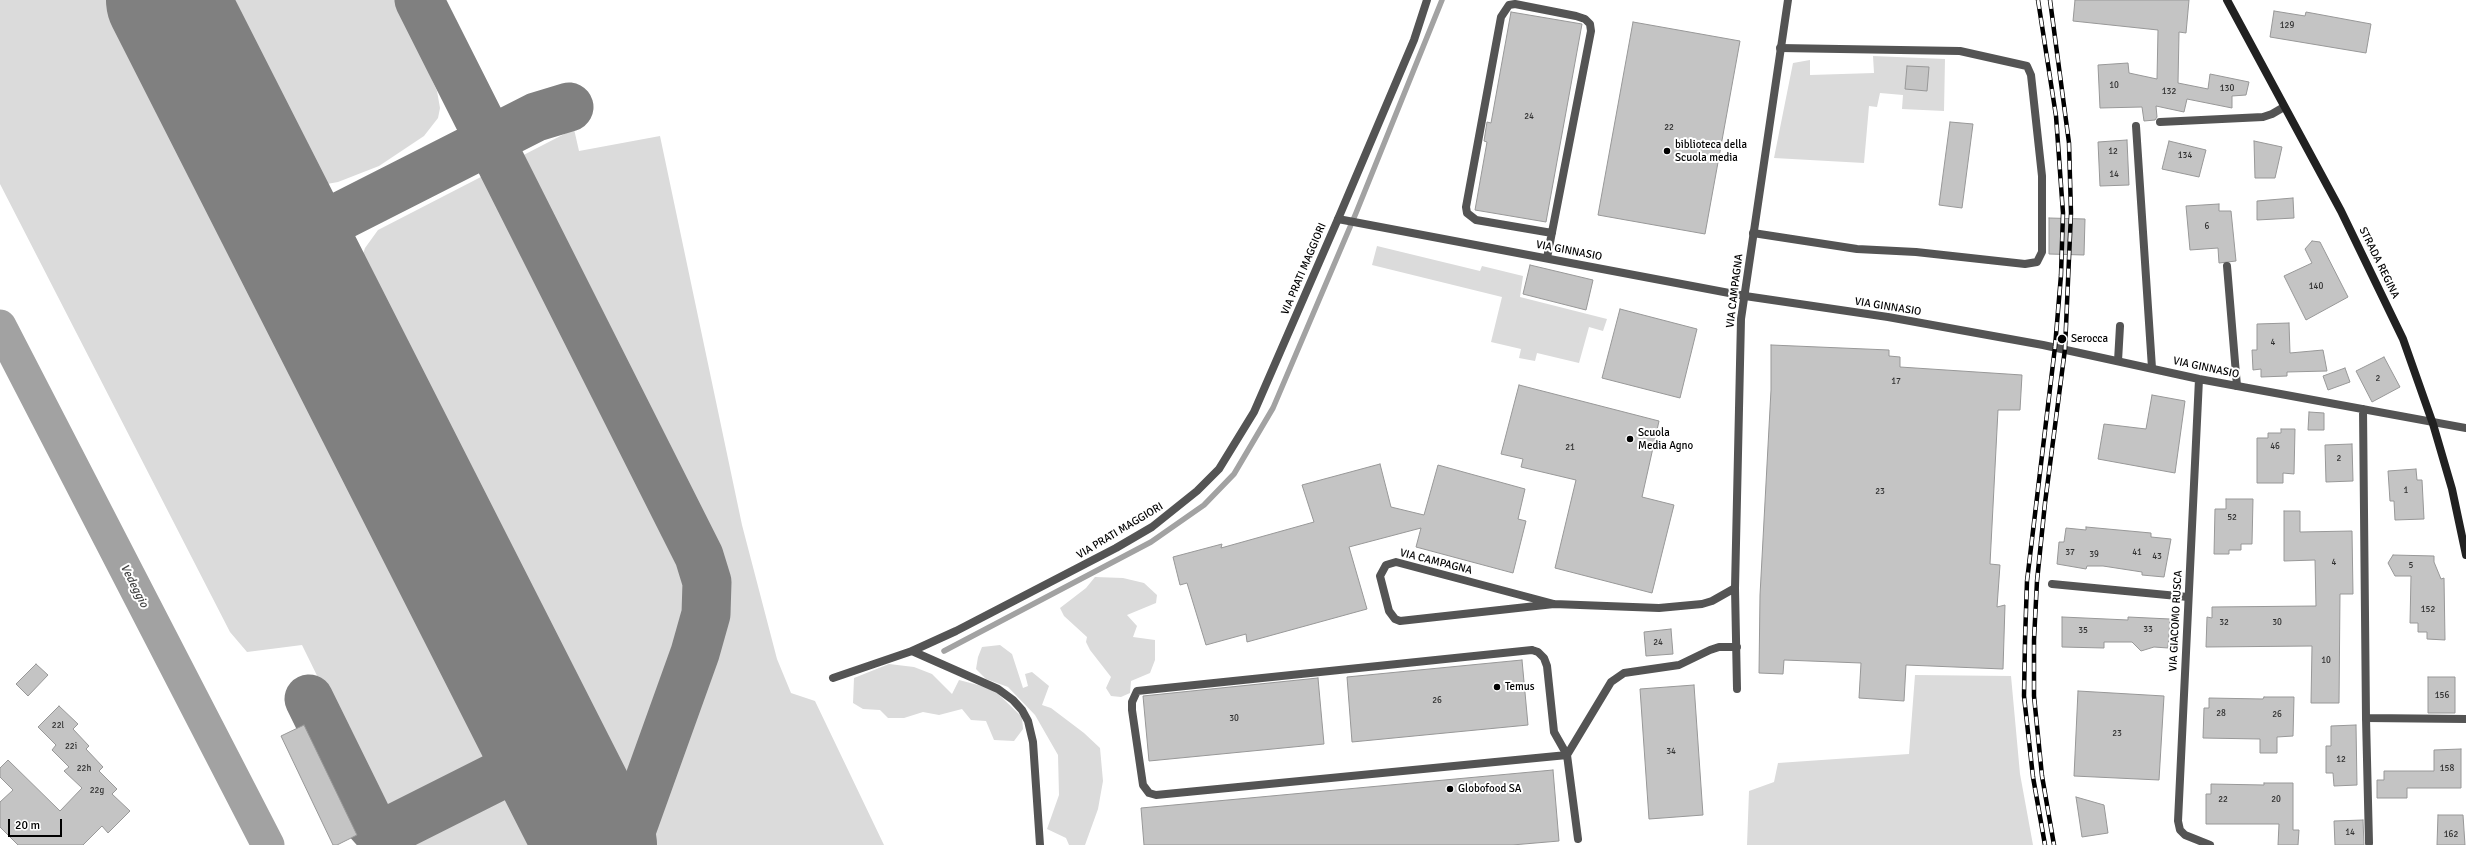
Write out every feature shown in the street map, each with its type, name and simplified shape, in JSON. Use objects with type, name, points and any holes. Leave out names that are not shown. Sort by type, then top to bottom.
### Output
[{"type":"main road","name":"STRADA REGINA","points":[[2227,0],[2341,211],[2403,340],[2433,424],[2452,489],[2464,537],[2466,555]]},
{"type":"street","name":"VIA PRATI MAGGIORI","points":[[833,678],[912,651],[956,631],[1116,548],[1152,527],[1197,492],[1218,469],[1254,412],[1414,40],[1427,0]]},
{"type":"street","name":"VIA CAMPAGNA","points":[[1737,689],[1735,588],[1741,319],[1788,0]]},
{"type":"street","points":[[1547,258],[1591,31],[1590,24],[1585,19],[1576,16],[1515,4],[1509,5],[1501,17],[1466,207],[1467,213],[1476,220],[1552,232]]},
{"type":"street","points":[[1753,233],[1857,249],[2025,264],[2037,262],[2040,258],[2042,176],[2030,69],[2023,64],[1960,51],[1780,48]]},
{"type":"street","points":[[2160,122],[2263,117],[2284,107]]},
{"type":"street","points":[[2136,126],[2152,368]]},
{"type":"street","name":"VIA GINNASIO","points":[[1338,219],[1745,296],[1888,317],[2043,345],[2118,360],[2199,379],[2364,409],[2433,424],[2466,428]]},
{"type":"street","points":[[2227,266],[2237,386]]},
{"type":"street","points":[[2118,360],[2120,326]]},
{"type":"street","name":"VIA GIACOMO RUSCA","points":[[2199,379],[2178,821],[2180,830],[2185,835],[2210,845]]},
{"type":"street","points":[[2364,409],[2366,718],[2369,843]]},
{"type":"street","name":"VIA CAMPAGNA","points":[[1554,604],[1396,562],[1382,568],[1380,576],[1389,611],[1395,619],[1400,620],[1554,604],[1659,608],[1690,606],[1712,601],[1735,588]]},
{"type":"street","points":[[2052,584],[2188,598]]},
{"type":"street","points":[[1567,755],[1611,682],[1617,677],[1633,671],[1679,665],[1720,647],[1737,647]]},
{"type":"street","points":[[1567,755],[1156,795],[1149,793],[1143,785],[1132,702],[1134,695],[1141,690],[1532,650],[1538,652],[1544,658],[1547,666],[1554,732],[1567,755],[1578,839]]},
{"type":"street","points":[[912,651],[998,689],[1013,700],[1022,710],[1028,721],[1033,742],[1040,845]]},
{"type":"street","points":[[2366,718],[2466,719]]},
{"type":"shaded area","points":[[0,0],[121,0],[499,739],[495,755],[481,774],[391,816],[384,812],[302,645],[247,652],[230,632],[0,184]]},
{"type":"shaded area","points":[[214,0],[396,0],[437,91],[440,108],[438,118],[424,136],[379,166],[338,182],[327,184],[315,182],[297,163]]},
{"type":"shaded area","points":[[1873,56],[1945,59],[1944,111],[1902,109],[1903,95],[1880,93],[1877,107],[1869,106],[1864,163],[1774,158],[1793,63],[1810,60],[1810,75],[1874,73]]},
{"type":"shaded area","points":[[574,129],[579,151],[660,136],[742,525],[777,659],[791,693],[815,701],[884,845],[647,845],[363,290],[360,270],[362,257],[365,248],[378,230]]},
{"type":"shaded area","points":[[1377,246],[1480,271],[1482,266],[1523,276],[1520,297],[1607,319],[1603,331],[1589,327],[1579,363],[1537,353],[1535,361],[1519,358],[1521,349],[1491,342],[1502,297],[1372,265]]},
{"type":"shaded area","points":[[1095,577],[1123,578],[1144,583],[1157,595],[1156,603],[1127,615],[1137,626],[1133,637],[1155,640],[1155,660],[1150,673],[1131,681],[1130,693],[1121,697],[1111,696],[1106,688],[1111,677],[1090,650],[1086,642],[1087,637],[1064,616],[1060,608],[1086,588]]},
{"type":"shaded area","points":[[1000,645],[1012,654],[1023,688],[1028,686],[1025,674],[1032,672],[1049,686],[1042,705],[1051,708],[1084,733],[1100,748],[1103,781],[1098,809],[1085,845],[1069,845],[1066,838],[1047,829],[1059,795],[1058,755],[1035,715],[1008,687],[986,679],[976,669],[978,657],[982,647]]},
{"type":"shaded area","points":[[889,664],[914,667],[932,674],[952,694],[959,680],[993,689],[1022,717],[1023,729],[1014,741],[994,740],[986,721],[971,720],[962,709],[939,715],[923,712],[904,718],[888,718],[880,710],[863,709],[853,703],[854,678]]},
{"type":"shaded area","points":[[1915,675],[2011,676],[2020,774],[2033,845],[1747,845],[1749,791],[1774,782],[1778,763],[1909,754]]},
{"type":"shaded area","points":[[493,793],[531,800],[554,845],[399,845],[396,838]]},
{"type":"building","points":[[2075,0],[2189,0],[2186,33],[2179,32],[2178,83],[2208,89],[2210,74],[2249,82],[2246,95],[2232,96],[2232,108],[2187,99],[2184,112],[2156,106],[2157,117],[2155,120],[2144,121],[2142,107],[2100,108],[2098,65],[2128,63],[2129,73],[2157,79],[2158,30],[2073,21]]},
{"type":"building","points":[[2274,11],[2305,16],[2306,12],[2371,24],[2366,53],[2270,37]]},
{"type":"building","points":[[1511,12],[1582,24],[1546,222],[1475,210],[1487,142],[1484,141],[1487,122],[1491,123]]},
{"type":"building","points":[[1633,22],[1740,41],[1705,234],[1598,215]]},
{"type":"building","points":[[1907,66],[1929,67],[1927,91],[1905,89]]},
{"type":"building","points":[[1950,122],[1973,124],[1962,208],[1939,205]]},
{"type":"building","points":[[2127,140],[2129,185],[2100,186],[2098,142]]},
{"type":"building","points":[[2169,141],[2206,150],[2199,177],[2162,169]]},
{"type":"building","points":[[2254,141],[2282,147],[2275,178],[2255,178]]},
{"type":"building","points":[[2293,198],[2294,218],[2257,220],[2257,201]]},
{"type":"building","points":[[2219,204],[2219,211],[2231,211],[2236,261],[2219,263],[2218,248],[2190,250],[2186,206]]},
{"type":"building","points":[[2049,218],[2085,219],[2084,255],[2049,254]]},
{"type":"building","points":[[2312,241],[2320,242],[2348,297],[2306,320],[2284,276],[2312,263],[2305,249]]},
{"type":"building","points":[[1530,265],[1593,280],[1586,310],[1523,294]]},
{"type":"building","points":[[1620,309],[1697,329],[1680,398],[1602,378]]},
{"type":"building","points":[[2289,323],[2290,353],[2323,350],[2327,371],[2287,372],[2287,376],[2261,377],[2261,369],[2253,370],[2252,350],[2257,350],[2257,324]]},
{"type":"building","points":[[1771,345],[1889,350],[1889,356],[1900,357],[1900,367],[2022,375],[2020,410],[1998,410],[1990,564],[2000,565],[1997,607],[2005,605],[2003,669],[1906,665],[1904,701],[1859,698],[1861,663],[1784,660],[1783,674],[1759,673],[1760,595],[1771,390]]},
{"type":"building","points":[[2384,357],[2400,387],[2372,402],[2356,371]]},
{"type":"building","points":[[2345,368],[2350,382],[2328,390],[2323,376]]},
{"type":"building","points":[[1519,385],[1659,421],[1642,497],[1674,505],[1652,593],[1555,568],[1576,480],[1521,467],[1523,459],[1501,454]]},
{"type":"building","points":[[2152,395],[2185,401],[2175,473],[2098,459],[2104,424],[2146,429]]},
{"type":"building","points":[[2309,412],[2324,413],[2324,430],[2308,430]]},
{"type":"building","points":[[2281,429],[2295,429],[2294,474],[2283,473],[2283,483],[2257,483],[2257,438],[2268,438],[2268,433],[2281,433]]},
{"type":"building","points":[[2352,444],[2353,481],[2326,482],[2325,445]]},
{"type":"building","points":[[1380,464],[1391,507],[1424,515],[1438,465],[1525,489],[1518,519],[1526,521],[1513,573],[1416,547],[1421,528],[1349,547],[1367,609],[1247,642],[1246,634],[1206,645],[1187,583],[1180,585],[1173,557],[1222,544],[1221,548],[1314,522],[1302,485]]},
{"type":"building","points":[[2416,469],[2417,480],[2422,480],[2424,519],[2395,520],[2394,501],[2390,501],[2388,471]]},
{"type":"building","points":[[2226,499],[2253,499],[2252,544],[2241,544],[2241,550],[2229,550],[2229,554],[2214,554],[2215,509],[2226,509]]},
{"type":"building","points":[[2284,511],[2300,511],[2300,532],[2352,531],[2353,594],[2340,594],[2339,703],[2311,703],[2312,646],[2206,647],[2207,617],[2212,618],[2212,607],[2316,606],[2315,560],[2284,561]]},
{"type":"building","points":[[2086,527],[2151,533],[2151,537],[2171,539],[2164,577],[2142,575],[2142,572],[2103,566],[2087,566],[2086,569],[2057,564],[2059,542],[2064,542],[2066,528],[2086,530]]},
{"type":"building","points":[[2393,555],[2434,556],[2434,562],[2441,579],[2444,578],[2445,640],[2427,639],[2427,632],[2418,632],[2418,623],[2410,623],[2411,576],[2395,576],[2388,563]]},
{"type":"building","points":[[2062,617],[2128,620],[2128,617],[2170,619],[2168,648],[2154,647],[2141,651],[2132,642],[2104,642],[2104,648],[2062,647]]},
{"type":"building","points":[[1671,629],[1673,654],[1646,656],[1644,632]]},
{"type":"building","points":[[1522,660],[1528,725],[1352,742],[1347,677]]},
{"type":"building","points":[[36,664],[48,675],[28,696],[16,684]]},
{"type":"building","points":[[2428,677],[2455,677],[2455,713],[2428,713]]},
{"type":"building","points":[[1318,678],[1324,744],[1149,761],[1143,696]]},
{"type":"building","points":[[1694,685],[1703,815],[1649,819],[1640,689]]},
{"type":"building","points":[[2078,691],[2164,696],[2159,780],[2074,776]]},
{"type":"building","points":[[2264,697],[2294,697],[2293,736],[2277,737],[2277,753],[2260,753],[2260,739],[2203,738],[2204,708],[2209,708],[2209,698],[2263,699]]},
{"type":"building","points":[[59,706],[78,724],[73,729],[89,746],[86,749],[103,767],[99,771],[117,789],[112,794],[130,811],[108,833],[102,826],[83,845],[18,845],[0,827],[0,802],[13,790],[0,777],[0,768],[8,760],[60,811],[82,788],[64,771],[69,767],[52,750],[56,745],[38,727]]},
{"type":"building","points":[[304,725],[357,835],[337,845],[333,845],[281,736]]},
{"type":"building","points":[[2356,725],[2357,785],[2334,786],[2333,773],[2326,773],[2326,746],[2331,746],[2331,726]]},
{"type":"building","points":[[2461,749],[2461,788],[2407,788],[2407,798],[2377,798],[2377,780],[2384,780],[2384,771],[2434,771],[2434,750]]},
{"type":"building","name":"Globofood SA","points":[[1553,770],[1559,841],[1512,845],[1144,845],[1141,808]]},
{"type":"building","points":[[2264,783],[2293,783],[2293,830],[2299,830],[2298,845],[2278,845],[2279,824],[2206,824],[2206,794],[2211,794],[2211,784],[2264,785]]},
{"type":"building","points":[[2076,797],[2104,805],[2108,833],[2082,837]]},
{"type":"building","points":[[2438,815],[2463,815],[2465,845],[2437,845]]},
{"type":"building","points":[[2363,820],[2364,845],[2335,845],[2334,821]]},
{"type":"waterway","points":[[944,651],[1151,542],[1204,505],[1234,474],[1273,408],[1356,213],[1442,0]]},
{"type":"waterway","name":"Vedeggio","points":[[0,326],[268,845]]},
{"type":"taxiway","points":[[419,0],[699,556],[707,582],[706,614],[695,653],[626,845]]},
{"type":"taxiway","points":[[341,216],[536,117],[569,107]]},
{"type":"taxiway","points":[[261,183],[278,206],[294,217],[313,222],[324,222],[341,216],[326,227],[320,236],[313,254],[313,273],[324,306]]},
{"type":"taxiway","points":[[309,699],[370,823],[378,832],[389,831],[548,751]]},
{"type":"runway","points":[[167,0],[596,845]]},
{"type":"railway","points":[[2038,0],[2056,116],[2063,213],[2061,275],[2055,347],[2027,581],[2025,640],[2024,696],[2033,777],[2045,845]]},
{"type":"railway","points":[[2050,0],[2069,143],[2071,213],[2065,349],[2045,503],[2037,581],[2034,640],[2034,696],[2042,776],[2054,845]]},
{"type":"place","name":"biblioteca della Scuola media","points":[[1667,151]]},
{"type":"place","name":"Serocca","points":[[2062,339]]},
{"type":"place","name":"Scuola Media Agno","points":[[1630,439]]},
{"type":"place","name":"Temus","points":[[1497,687]]},
{"type":"place","name":"Globofood SA","points":[[1450,789]]}]
